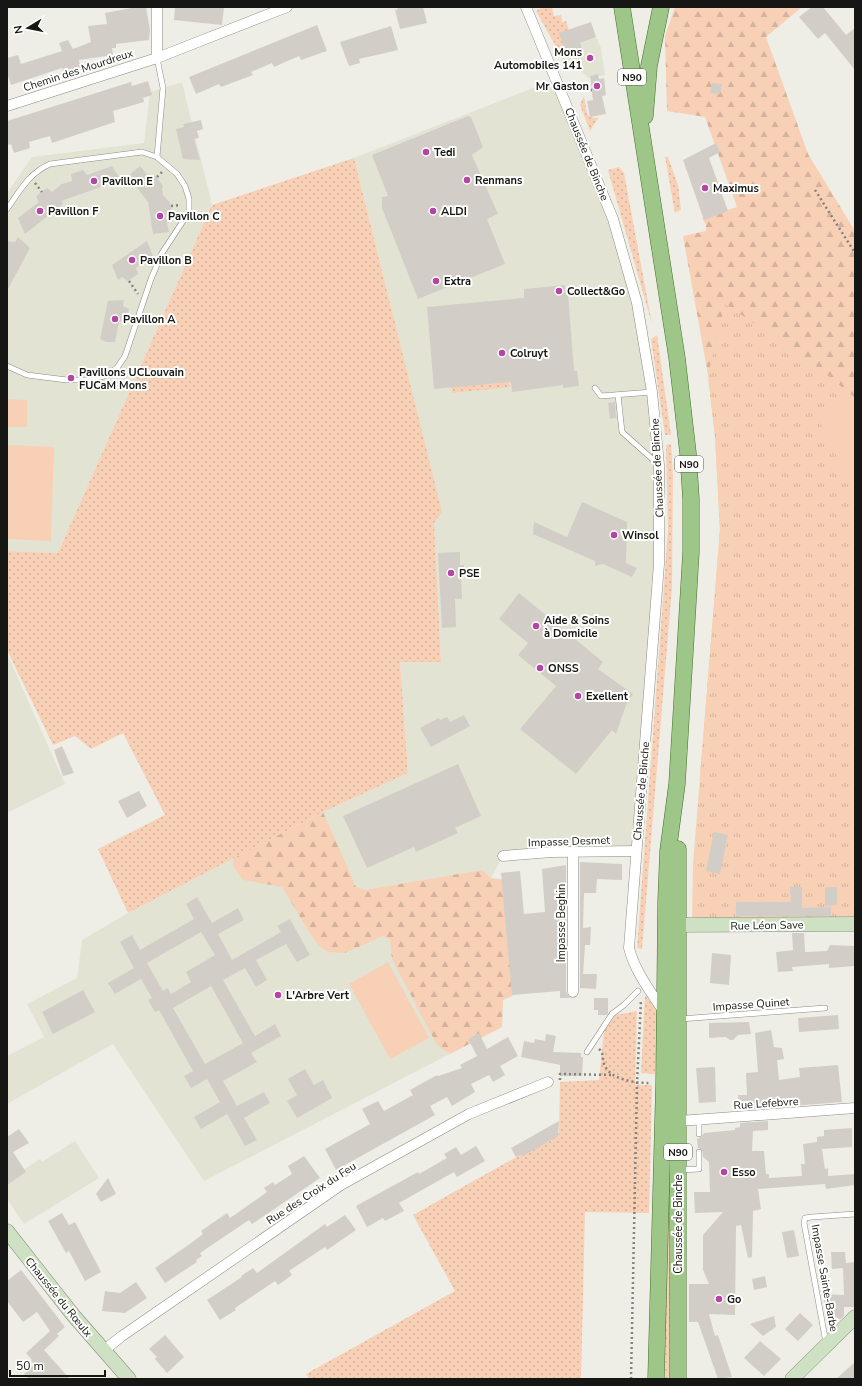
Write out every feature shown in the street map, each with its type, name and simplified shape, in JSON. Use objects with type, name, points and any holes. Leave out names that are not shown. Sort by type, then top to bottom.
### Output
[{"type":"main road","name":"Chaussée de Binche","points":[[622,7],[677,358],[689,476],[691,552],[677,784],[668,851],[656,1379]]},
{"type":"main road","points":[[643,148],[649,66],[661,7]]},
{"type":"main road","name":"Chaussée de Binche","points":[[677,784],[679,925],[678,1379]]},
{"type":"street","points":[[156,58],[157,7]]},
{"type":"street","name":"Chemin des Mourdreux","points":[[7,106],[156,58],[287,7]]},
{"type":"street","name":"Chaussée de Binche","points":[[526,7],[613,219],[637,303],[652,392],[659,466],[659,564],[629,948],[632,960],[664,1012]]},
{"type":"street","name":"Chaussée de Binche","points":[[668,851],[673,871],[674,915],[679,925]]},
{"type":"street","name":"Impasse Desmet","points":[[503,856],[552,852],[636,852]]},
{"type":"street","name":"Impasse Beghin","points":[[572,853],[573,992]]},
{"type":"street","name":"Rue Léon Save","points":[[679,925],[855,924]]},
{"type":"street","name":"Rue des Croix du Feu","points":[[103,1351],[122,1336],[341,1185],[470,1114],[548,1082]]},
{"type":"street","name":"Rue Lefebvre","points":[[679,1121],[855,1108]]},
{"type":"street","name":"Chaussée du Rœulx","points":[[10,1241],[103,1351],[129,1379]]},
{"type":"street","points":[[792,1379],[855,1317]]},
{"type":"lane","points":[[156,58],[163,88],[157,157]]},
{"type":"lane","points":[[7,210],[30,177],[40,168],[50,164],[142,152],[157,157],[177,174],[185,186],[189,199],[188,212],[162,253],[143,302],[125,356],[117,368],[104,376],[88,380],[49,379],[27,375],[7,366]]},
{"type":"lane","points":[[595,388],[601,396],[652,392]]},
{"type":"lane","points":[[618,395],[622,432],[659,466]]},
{"type":"lane","points":[[587,1052],[612,1014],[624,1005],[638,991]]},
{"type":"lane","name":"Impasse Quinet","points":[[679,1019],[825,1008]]},
{"type":"lane","points":[[698,1120],[699,1134]]},
{"type":"lane","points":[[678,1170],[699,1169],[699,1152]]},
{"type":"lane","name":"Impasse Sainte-Barbe","points":[[826,1344],[804,1223],[805,1218],[855,1214]]},
{"type":"path","points":[[587,88],[588,90],[592,90]]},
{"type":"path","points":[[815,190],[855,252]]},
{"type":"path","points":[[129,281],[143,302]]},
{"type":"path","points":[[631,1379],[637,1083],[639,1020],[643,980]]},
{"type":"path","points":[[591,1046],[601,1050],[604,1065],[614,1075]]},
{"type":"path","points":[[560,1074],[614,1075],[637,1083]]},
{"type":"shaded area","points":[[596,37],[601,48],[605,75],[588,78],[576,65],[566,70],[559,52]]},
{"type":"shaded area","points":[[556,79],[596,175],[643,338],[660,523],[636,851],[503,856],[491,878],[504,880],[522,991],[503,1000],[502,1027],[204,1181],[113,1044],[7,1104],[7,1056],[44,1037],[27,1004],[77,978],[82,940],[128,913],[323,812],[408,773],[400,662],[441,662],[434,523],[390,302],[354,158]]},
{"type":"shaded area","name":"Pavillons UCLouvain FUCaM Mons","points":[[182,82],[212,205],[58,553],[7,551],[7,193],[32,157],[144,143],[150,92]]},
{"type":"shaded area","points":[[9,658],[65,784],[7,813],[7,659]]},
{"type":"shaded area","points":[[75,1141],[99,1178],[24,1224],[7,1199],[7,1181],[40,1159],[42,1162]]},
{"type":"green space","points":[[543,7],[552,7],[554,16],[561,15],[562,22],[566,21],[574,45],[559,52],[536,11]]},
{"type":"green space","points":[[675,7],[802,7],[766,37],[808,154],[855,231],[855,417],[700,775],[720,530],[715,437],[708,375],[683,236],[706,231],[706,225],[702,218],[737,207],[705,117],[667,111],[665,36]]},
{"type":"green space","points":[[584,96],[587,114],[590,117],[598,118],[590,131],[580,105]]},
{"type":"green space","points":[[665,157],[668,157],[678,185],[681,210],[675,213]]},
{"type":"green space","points":[[354,158],[442,512],[434,523],[441,662],[400,662],[408,773],[323,812],[128,913],[98,849],[165,815],[123,733],[91,749],[75,736],[53,745],[7,650],[7,551],[58,553],[212,205]]},
{"type":"green space","points":[[619,167],[624,173],[652,324],[608,170]]},
{"type":"green space","points":[[725,304],[805,357],[855,398],[855,924],[692,925],[693,864],[720,530],[715,437],[708,375]]},
{"type":"green space","points":[[657,335],[671,435],[665,435],[651,339]]},
{"type":"green space","points":[[509,381],[510,387],[452,393],[451,386]]},
{"type":"green space","points":[[7,399],[27,400],[27,427],[7,427]]},
{"type":"green space","points":[[847,401],[855,417],[855,471],[846,475],[817,416]]},
{"type":"green space","points":[[671,444],[673,476],[672,587],[642,949],[637,948],[668,529],[666,445]]},
{"type":"green space","points":[[7,445],[54,447],[51,541],[7,539]]},
{"type":"green space","points":[[323,812],[356,887],[365,890],[482,870],[491,878],[504,880],[522,991],[503,1000],[502,1027],[450,1054],[437,1045],[392,959],[390,940],[383,936],[345,953],[328,952],[319,946],[309,932],[282,887],[243,880],[233,866],[234,858]]},
{"type":"green space","points":[[388,962],[429,1038],[390,1059],[349,984]]},
{"type":"green space","points":[[645,995],[659,1013],[655,1074],[641,1073]]},
{"type":"green space","points":[[637,1011],[635,1085],[652,1085],[649,1213],[585,1212],[581,1379],[309,1379],[306,1374],[455,1291],[413,1215],[559,1133],[560,1082],[599,1080],[604,1031],[615,1015]]},
{"type":"green space","points":[[667,1088],[674,1088],[672,1379],[665,1379]]},
{"type":"building","points":[[137,7],[146,7],[150,30],[149,40],[116,44],[116,48],[112,48],[113,55],[79,60],[81,72],[65,77],[62,68],[11,85],[7,73],[7,58],[18,55],[21,64],[62,51],[59,43],[68,40],[73,49],[91,42],[88,26],[107,24],[105,13]]},
{"type":"building","points":[[175,7],[224,7],[222,25],[174,20]]},
{"type":"building","points":[[397,7],[423,7],[427,23],[400,29],[395,10],[398,9]]},
{"type":"building","points":[[812,7],[823,7],[846,35],[855,28],[855,70],[825,33],[818,39],[799,17]]},
{"type":"building","points":[[591,22],[596,37],[580,43],[583,51],[568,58],[559,33]]},
{"type":"building","points":[[317,25],[327,51],[301,60],[299,56],[274,67],[272,63],[251,72],[253,75],[221,87],[219,84],[196,94],[189,77]]},
{"type":"building","points":[[391,26],[398,50],[359,59],[360,63],[349,66],[340,42]]},
{"type":"building","points":[[598,74],[599,79],[604,78],[606,95],[602,96],[606,114],[590,117],[587,101],[593,100],[590,76]]},
{"type":"building","points":[[148,81],[152,95],[143,98],[144,102],[113,111],[115,122],[52,143],[50,136],[29,142],[30,148],[14,153],[11,144],[7,145],[7,121],[131,82],[132,86]]},
{"type":"building","points":[[712,83],[722,84],[720,94],[710,93]]},
{"type":"building","points":[[468,116],[471,117],[483,147],[472,155],[498,214],[487,219],[505,264],[418,299],[382,208],[382,197],[388,196],[372,155]]},
{"type":"building","points":[[201,120],[203,129],[197,131],[199,138],[194,139],[200,160],[183,159],[176,129],[184,127],[183,124]]},
{"type":"building","points":[[716,143],[720,152],[709,158],[728,211],[704,220],[683,160]]},
{"type":"building","points":[[112,166],[121,180],[61,201],[63,204],[25,234],[18,218],[39,202],[36,196],[47,188],[52,192],[62,184],[72,181],[71,174],[83,170],[87,175]]},
{"type":"building","points":[[140,166],[150,178],[156,176],[163,186],[163,195],[170,202],[172,214],[166,217],[169,232],[153,234],[148,202],[128,176]]},
{"type":"building","points":[[18,237],[30,248],[7,291],[7,241],[15,242]]},
{"type":"building","name":"Pavillon B","points":[[147,241],[153,256],[136,268],[138,274],[128,281],[122,277],[118,280],[112,265]]},
{"type":"building","name":"Colruyt","points":[[565,285],[566,294],[568,294],[574,371],[577,371],[579,386],[563,388],[563,385],[512,392],[511,382],[434,389],[427,307],[524,298],[524,289]]},
{"type":"building","name":"Pavillon A","points":[[124,300],[123,306],[129,309],[126,321],[119,322],[115,342],[106,342],[100,339],[108,301]]},
{"type":"building","points":[[615,402],[616,418],[610,419],[608,403]]},
{"type":"building","points":[[582,502],[627,522],[626,563],[637,568],[632,577],[603,564],[595,566],[595,561],[533,534],[534,522],[567,537]]},
{"type":"building","points":[[460,552],[460,565],[464,565],[464,575],[461,575],[462,599],[455,599],[456,627],[442,628],[438,553]]},
{"type":"building","points":[[519,593],[603,662],[598,669],[633,694],[626,705],[616,734],[612,730],[576,774],[520,729],[556,686],[518,655],[528,643],[499,619]]},
{"type":"building","points":[[464,715],[470,726],[431,747],[420,728],[439,718],[440,720],[447,717],[450,722]]},
{"type":"building","points":[[62,746],[74,773],[63,776],[54,750]]},
{"type":"building","points":[[458,764],[481,816],[455,828],[458,833],[416,852],[414,847],[367,868],[343,816]]},
{"type":"building","points":[[139,791],[147,806],[127,818],[118,801]]},
{"type":"building","points":[[714,832],[728,835],[720,874],[706,871]]},
{"type":"building","points":[[580,862],[622,864],[622,880],[597,879],[596,893],[584,893],[583,928],[591,927],[590,945],[585,945],[583,974],[597,974],[596,989],[580,988]]},
{"type":"building","points":[[566,865],[566,992],[570,998],[560,998],[560,991],[512,995],[501,873],[520,871],[524,914],[545,912],[542,869]]},
{"type":"building","points":[[790,887],[802,887],[802,908],[831,907],[831,916],[736,916],[736,902],[791,902]]},
{"type":"building","points":[[825,887],[837,887],[837,905],[825,906]]},
{"type":"building","points":[[197,897],[212,923],[238,908],[244,920],[218,934],[232,960],[281,932],[277,926],[290,919],[310,955],[297,962],[286,944],[256,960],[267,980],[256,987],[245,968],[223,980],[255,1036],[275,1024],[281,1036],[251,1053],[257,1062],[223,1081],[237,1106],[264,1092],[270,1103],[244,1118],[257,1140],[245,1146],[227,1114],[201,1129],[194,1117],[220,1102],[207,1079],[191,1088],[184,1076],[193,1071],[159,1010],[155,1012],[148,1000],[152,998],[141,979],[115,994],[108,983],[134,968],[120,942],[132,935],[140,950],[194,919],[186,904]],"holes":[[[201,932],[215,955],[186,972],[191,982],[171,994],[168,988],[163,991],[147,963]],[[211,986],[243,1043],[205,1064],[173,1008]]]},
{"type":"building","points":[[792,933],[804,933],[805,952],[827,951],[830,945],[855,946],[855,966],[829,968],[829,964],[792,967],[793,971],[778,972],[776,952],[793,950]]},
{"type":"building","points":[[712,953],[731,955],[729,985],[710,983]]},
{"type":"building","points":[[83,990],[95,1012],[53,1034],[42,1012]]},
{"type":"building","points":[[594,998],[608,998],[607,1015],[598,1015],[598,1010],[594,1010]]},
{"type":"building","points":[[838,1015],[839,1029],[799,1032],[798,1018]]},
{"type":"building","points":[[749,1022],[751,1034],[738,1035],[733,1040],[726,1037],[709,1038],[709,1023]]},
{"type":"building","points":[[771,1030],[774,1047],[782,1048],[784,1059],[777,1060],[779,1080],[800,1077],[799,1068],[838,1065],[842,1102],[739,1110],[738,1095],[747,1095],[746,1073],[758,1072],[755,1033]]},
{"type":"building","points":[[479,1033],[487,1049],[508,1037],[518,1056],[500,1066],[505,1075],[493,1082],[489,1075],[471,1084],[475,1092],[452,1106],[447,1097],[430,1106],[435,1115],[336,1170],[325,1149],[370,1124],[362,1109],[378,1101],[384,1111],[413,1095],[410,1090],[437,1075],[438,1076],[462,1068],[460,1065],[477,1056],[468,1039]]},
{"type":"building","points":[[546,1034],[556,1036],[553,1052],[581,1053],[581,1057],[583,1057],[582,1076],[560,1076],[560,1065],[521,1057],[524,1041],[534,1043],[535,1039],[545,1041]]},
{"type":"building","points":[[715,1067],[716,1102],[699,1103],[696,1068]]},
{"type":"building","points":[[305,1069],[314,1085],[323,1080],[332,1098],[297,1118],[287,1101],[297,1095],[288,1079]]},
{"type":"building","points":[[559,1121],[558,1136],[523,1156],[522,1154],[516,1157],[511,1148]]},
{"type":"building","points":[[768,1121],[768,1130],[753,1131],[752,1151],[764,1151],[766,1174],[769,1174],[769,1178],[802,1176],[801,1164],[805,1164],[803,1144],[817,1142],[817,1137],[824,1136],[824,1130],[852,1128],[852,1147],[822,1149],[825,1169],[828,1168],[828,1176],[855,1174],[855,1185],[826,1189],[825,1184],[758,1189],[761,1209],[753,1211],[752,1257],[748,1258],[741,1225],[736,1226],[735,1315],[709,1314],[715,1336],[718,1335],[732,1377],[718,1379],[698,1322],[689,1322],[689,1284],[709,1284],[703,1270],[703,1235],[723,1212],[695,1213],[694,1192],[710,1192],[709,1162],[703,1157],[702,1150],[698,1148],[697,1139],[704,1133],[735,1130],[735,1128],[740,1127],[740,1123]]},
{"type":"building","points":[[19,1129],[29,1143],[13,1152],[26,1172],[7,1185],[7,1137]]},
{"type":"building","points":[[476,1146],[485,1161],[457,1177],[454,1172],[399,1203],[404,1211],[385,1221],[383,1218],[367,1227],[356,1206],[447,1158],[444,1154],[456,1147],[461,1155]]},
{"type":"building","points":[[304,1156],[320,1178],[252,1224],[249,1220],[200,1253],[202,1256],[196,1260],[197,1262],[165,1283],[155,1268],[194,1241],[203,1234],[201,1231],[227,1213],[230,1218],[267,1192],[264,1188],[273,1182],[275,1185],[292,1174],[288,1166]]},
{"type":"building","points":[[108,1178],[116,1194],[101,1202],[96,1194]]},
{"type":"building","points":[[62,1213],[69,1225],[75,1222],[101,1272],[85,1281],[69,1251],[66,1253],[48,1221]]},
{"type":"building","points":[[345,1215],[356,1230],[327,1250],[325,1247],[289,1271],[292,1275],[278,1285],[275,1281],[220,1320],[207,1300],[253,1268],[257,1273],[325,1224],[327,1227]]},
{"type":"building","points":[[794,1230],[799,1256],[787,1258],[782,1232]]},
{"type":"building","points":[[831,1252],[845,1252],[846,1263],[855,1262],[855,1307],[844,1307],[844,1316],[841,1319],[826,1319],[826,1306],[824,1306],[824,1294],[844,1295],[843,1268],[832,1269]]},
{"type":"building","points":[[21,1270],[65,1327],[57,1334],[59,1336],[44,1350],[70,1379],[29,1379],[24,1374],[34,1365],[26,1353],[50,1331],[37,1312],[23,1322],[7,1301],[7,1281]]},
{"type":"building","points":[[765,1276],[767,1287],[754,1290],[752,1279]]},
{"type":"building","points":[[136,1282],[147,1298],[125,1313],[102,1311],[105,1291],[120,1293]]},
{"type":"building","points":[[800,1313],[813,1325],[798,1341],[785,1329]]},
{"type":"building","points":[[774,1316],[776,1327],[763,1336],[750,1324]]},
{"type":"building","points":[[165,1335],[184,1357],[167,1373],[155,1359],[157,1357],[149,1349]]},
{"type":"building","points":[[760,1341],[781,1359],[764,1376],[744,1358]]},
{"type":"building","points":[[855,1362],[855,1379],[836,1379]]},
{"type":"place","name":"Mons Automobiles 141","points":[[590,58]]},
{"type":"place","name":"Mr Gaston","points":[[597,86]]},
{"type":"place","name":"Tedi","points":[[426,152]]},
{"type":"place","name":"Renmans","points":[[467,180]]},
{"type":"place","name":"Pavillon E","points":[[94,181]]},
{"type":"place","name":"Maximus","points":[[705,188]]},
{"type":"place","name":"Pavillon F","points":[[40,211]]},
{"type":"place","name":"ALDI","points":[[433,211]]},
{"type":"place","name":"Pavillon C","points":[[160,216]]},
{"type":"place","name":"Pavillon B","points":[[132,260]]},
{"type":"place","name":"Extra","points":[[436,281]]},
{"type":"place","name":"Collect&Go","points":[[559,291]]},
{"type":"place","name":"Pavillon A","points":[[115,319]]},
{"type":"place","name":"Colruyt","points":[[502,353]]},
{"type":"place","name":"Pavillons UCLouvain FUCaM Mons","points":[[71,378]]},
{"type":"place","name":"Winsol","points":[[614,535]]},
{"type":"place","name":"PSE","points":[[451,573]]},
{"type":"place","name":"Aide & Soins à Domicile","points":[[536,626]]},
{"type":"place","name":"ONSS","points":[[540,668]]},
{"type":"place","name":"Exellent","points":[[578,696]]},
{"type":"place","name":"L'Arbre Vert","points":[[278,995]]},
{"type":"place","name":"Esso","points":[[724,1172]]},
{"type":"place","name":"Go","points":[[719,1299]]}]
